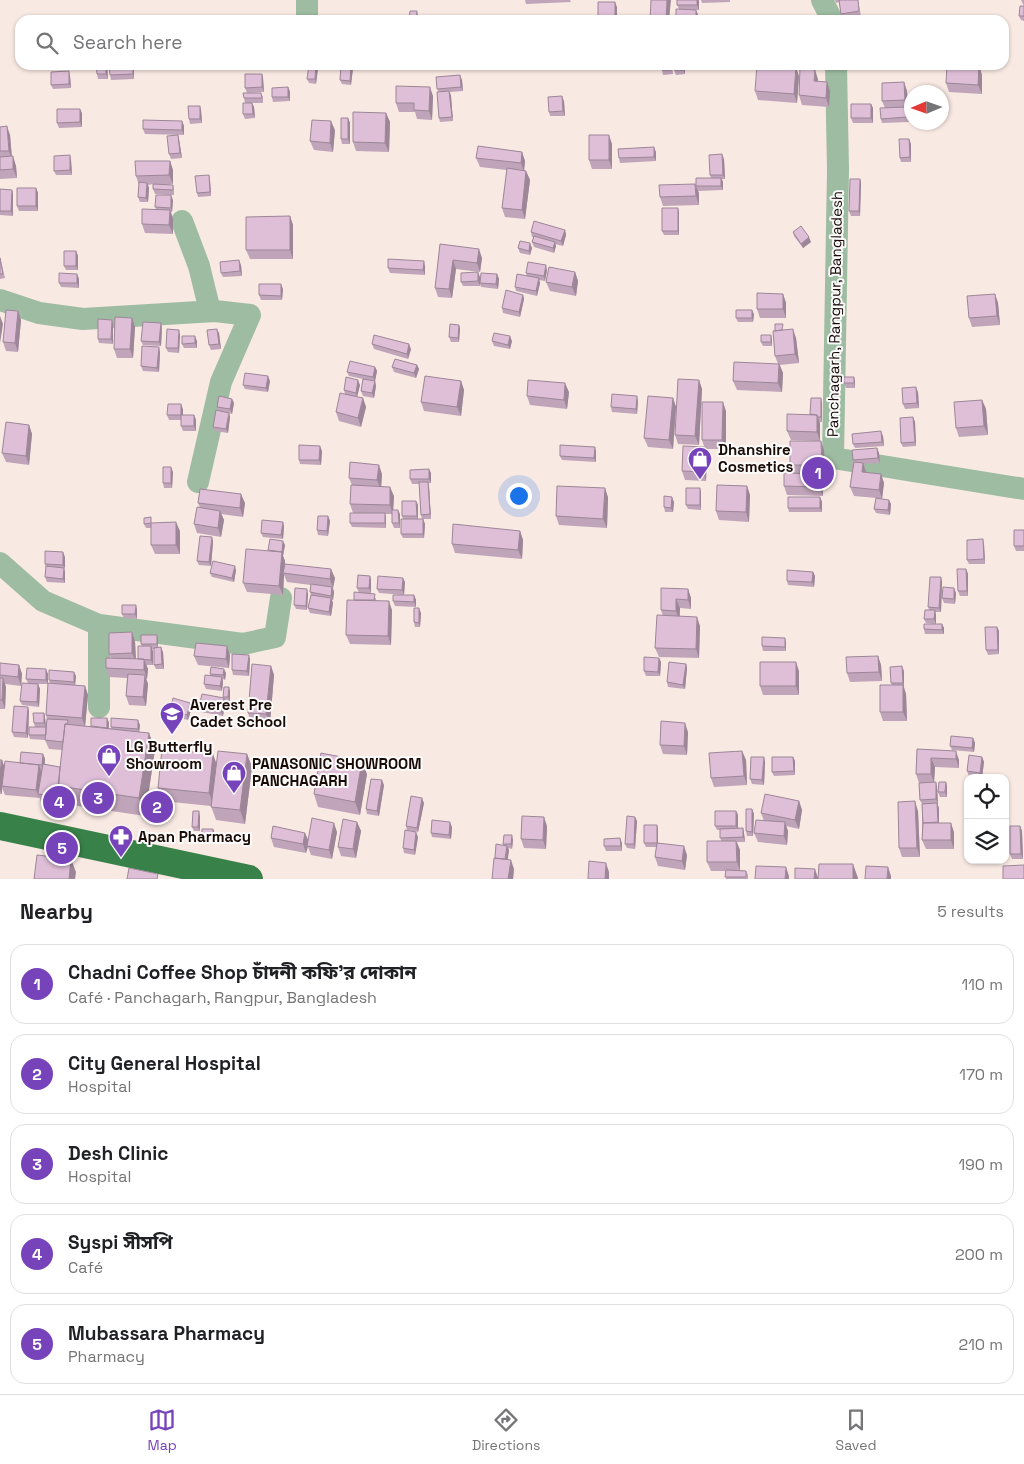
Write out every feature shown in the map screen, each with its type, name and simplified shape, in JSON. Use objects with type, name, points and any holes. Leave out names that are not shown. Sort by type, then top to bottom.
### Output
[{"type":"highway","points":[[0,826],[250,879]]},
{"type":"street","points":[[307,15],[308,0]]},
{"type":"street","points":[[822,0],[830,15]]},
{"type":"street","name":"Panchagarh, Rangpur, Bangladesh","points":[[836,70],[838,170],[833,458],[1024,489]]},
{"type":"street","points":[[182,221],[199,266],[210,311]]},
{"type":"street","points":[[0,300],[40,313],[83,319],[210,311],[250,315],[220,382],[198,482]]},
{"type":"street","points":[[0,563],[42,601],[99,625],[243,644],[275,637],[281,598]]},
{"type":"street","points":[[99,625],[99,707]]},
{"type":"building","points":[[651,0],[667,0],[666,15],[650,15]]},
{"type":"building","points":[[677,0],[697,0],[697,5],[677,5]]},
{"type":"building","points":[[839,0],[858,0],[859,11],[841,14]]},
{"type":"building","points":[[598,2],[615,2],[615,15],[598,15]]},
{"type":"building","points":[[1020,6],[1024,6],[1024,16],[1019,16]]},
{"type":"building","points":[[676,9],[696,10],[696,15],[676,15]]},
{"type":"building","points":[[410,11],[417,11],[417,15],[410,15]]},
{"type":"building","points":[[97,70],[106,70],[106,74],[97,74]]},
{"type":"building","points":[[110,70],[133,70],[133,74],[110,75]]},
{"type":"building","points":[[308,70],[316,70],[315,79],[307,79]]},
{"type":"building","points":[[341,70],[351,70],[350,81],[340,80]]},
{"type":"building","points":[[757,70],[796,70],[794,94],[755,91]]},
{"type":"building","points":[[800,70],[815,70],[814,81],[827,82],[826,98],[799,95]]},
{"type":"building","points":[[947,70],[979,70],[978,85],[946,83]]},
{"type":"building","points":[[69,71],[69,84],[51,85],[51,72]]},
{"type":"building","points":[[245,74],[262,74],[262,87],[245,88]]},
{"type":"building","points":[[460,75],[461,87],[437,89],[436,77]]},
{"type":"building","points":[[904,82],[904,100],[882,101],[882,83]]},
{"type":"building","points":[[396,86],[430,87],[429,111],[414,110],[414,103],[396,103]]},
{"type":"building","points":[[288,87],[288,97],[272,97],[272,88]]},
{"type":"building","points":[[449,91],[452,117],[439,118],[437,92]]},
{"type":"building","points":[[243,93],[261,93],[262,98],[244,98]]},
{"type":"building","points":[[562,96],[563,111],[549,112],[548,97]]},
{"type":"building","points":[[243,103],[252,103],[253,114],[243,114]]},
{"type":"building","points":[[851,104],[871,104],[871,118],[851,118]]},
{"type":"building","points":[[188,106],[200,106],[200,119],[189,119]]},
{"type":"building","points":[[904,107],[904,117],[881,119],[880,108]]},
{"type":"building","points":[[57,109],[80,109],[80,122],[57,123]]},
{"type":"building","points":[[353,112],[386,113],[385,143],[353,142]]},
{"type":"building","points":[[341,118],[348,118],[348,139],[341,139]]},
{"type":"building","points":[[143,120],[182,121],[182,130],[143,129]]},
{"type":"building","points":[[312,120],[331,121],[330,143],[310,141]]},
{"type":"building","points":[[7,126],[9,151],[0,151],[0,127]]},
{"type":"building","points":[[178,135],[180,153],[169,154],[167,136]]},
{"type":"building","points":[[589,135],[609,135],[609,160],[589,160]]},
{"type":"building","points":[[899,139],[909,139],[910,157],[900,158]]},
{"type":"building","points":[[478,146],[522,152],[521,163],[476,158]]},
{"type":"building","points":[[654,147],[654,157],[619,158],[618,149]]},
{"type":"building","points":[[722,154],[723,175],[710,175],[709,155]]},
{"type":"building","points":[[70,155],[70,170],[54,171],[54,156]]},
{"type":"building","points":[[13,156],[13,169],[0,170],[0,157]]},
{"type":"building","points":[[135,161],[170,161],[169,175],[136,176]]},
{"type":"building","points":[[507,168],[526,171],[522,210],[502,208]]},
{"type":"building","points":[[209,175],[210,192],[197,193],[195,176]]},
{"type":"building","points":[[696,178],[721,178],[721,186],[696,186]]},
{"type":"building","points":[[850,179],[860,179],[859,211],[849,211]]},
{"type":"building","points":[[139,182],[147,183],[146,198],[138,197]]},
{"type":"building","points":[[153,184],[173,185],[173,190],[153,189]]},
{"type":"building","points":[[695,184],[696,196],[660,197],[659,185]]},
{"type":"building","points":[[17,188],[36,188],[36,206],[17,206]]},
{"type":"building","points":[[0,189],[12,190],[11,211],[0,211]]},
{"type":"building","points":[[156,195],[171,195],[171,208],[155,207]]},
{"type":"building","points":[[662,208],[678,208],[678,231],[662,231]]},
{"type":"building","points":[[142,209],[170,210],[169,225],[142,224]]},
{"type":"building","points":[[290,216],[290,250],[246,250],[246,217]]},
{"type":"building","points":[[534,221],[565,230],[561,241],[531,232]]},
{"type":"building","points":[[801,226],[809,237],[801,244],[793,232]]},
{"type":"building","points":[[534,236],[555,242],[553,248],[532,242]]},
{"type":"building","points":[[520,241],[530,243],[529,251],[518,248]]},
{"type":"building","points":[[440,244],[479,249],[477,263],[453,260],[449,289],[435,288]]},
{"type":"building","points":[[64,251],[76,251],[76,266],[64,266]]},
{"type":"building","points":[[0,258],[3,274],[0,274]]},
{"type":"building","points":[[388,259],[424,261],[423,270],[388,268]]},
{"type":"building","points":[[239,260],[240,271],[221,273],[220,262]]},
{"type":"building","points":[[528,262],[546,265],[544,276],[526,273]]},
{"type":"building","points":[[549,267],[575,272],[572,287],[546,282]]},
{"type":"building","points":[[478,272],[478,281],[461,282],[461,273]]},
{"type":"building","points":[[59,273],[77,274],[77,283],[59,283]]},
{"type":"building","points":[[481,273],[497,274],[496,284],[480,283]]},
{"type":"building","points":[[517,274],[539,278],[536,291],[515,287]]},
{"type":"building","points":[[259,284],[281,284],[281,296],[259,295]]},
{"type":"building","points":[[506,290],[523,295],[519,312],[502,308]]},
{"type":"building","points":[[757,293],[783,294],[783,309],[757,309]]},
{"type":"building","points":[[995,294],[997,316],[969,318],[967,296]]},
{"type":"building","points":[[6,310],[18,311],[15,343],[3,342]]},
{"type":"building","points":[[736,310],[752,310],[752,318],[736,318]]},
{"type":"building","points":[[115,317],[132,318],[130,349],[114,349]]},
{"type":"building","points":[[98,319],[112,320],[111,339],[98,339]]},
{"type":"building","points":[[143,322],[161,323],[159,342],[141,341]]},
{"type":"building","points":[[450,324],[459,325],[458,338],[449,337]]},
{"type":"building","points":[[775,324],[783,324],[782,330],[775,331]]},
{"type":"building","points":[[167,329],[179,330],[178,348],[166,348]]},
{"type":"building","points":[[217,329],[219,344],[209,345],[207,330]]},
{"type":"building","points":[[793,329],[795,354],[775,356],[773,331]]},
{"type":"building","points":[[494,333],[510,336],[508,345],[492,341]]},
{"type":"building","points":[[374,335],[409,344],[407,354],[372,344]]},
{"type":"building","points":[[761,335],[771,335],[771,342],[761,342]]},
{"type":"building","points":[[182,336],[195,336],[195,343],[182,344]]},
{"type":"building","points":[[142,346],[159,347],[157,368],[141,366]]},
{"type":"building","points":[[395,359],[417,365],[414,373],[392,367]]},
{"type":"building","points":[[350,361],[375,367],[373,377],[347,372]]},
{"type":"building","points":[[734,362],[779,364],[778,383],[733,381]]},
{"type":"building","points":[[245,373],[268,376],[266,388],[243,385]]},
{"type":"building","points":[[425,376],[461,381],[457,407],[421,402]]},
{"type":"building","points":[[346,377],[358,380],[356,393],[344,390]]},
{"type":"building","points":[[844,377],[854,377],[854,383],[844,383]]},
{"type":"building","points":[[363,379],[375,381],[372,393],[361,391]]},
{"type":"building","points":[[678,379],[699,380],[695,436],[675,435]]},
{"type":"building","points":[[528,380],[565,383],[564,400],[527,396]]},
{"type":"building","points":[[916,387],[917,403],[903,404],[902,388]]},
{"type":"building","points":[[340,393],[363,398],[358,418],[336,412]]},
{"type":"building","points":[[612,394],[637,396],[636,409],[611,407]]},
{"type":"building","points":[[219,396],[232,399],[230,409],[217,407]]},
{"type":"building","points":[[648,396],[673,398],[669,440],[644,438]]},
{"type":"building","points":[[811,398],[821,398],[821,417],[810,414]]},
{"type":"building","points":[[982,400],[984,426],[956,428],[954,402]]},
{"type":"building","points":[[702,402],[723,402],[722,440],[702,440]]},
{"type":"building","points":[[168,404],[181,404],[181,415],[167,415]]},
{"type":"building","points":[[216,410],[229,413],[226,429],[213,427]]},
{"type":"building","points":[[787,414],[817,415],[817,432],[787,431]]},
{"type":"building","points":[[181,415],[194,415],[194,426],[181,426]]},
{"type":"building","points":[[913,417],[915,442],[901,443],[900,418]]},
{"type":"building","points":[[6,422],[29,425],[26,456],[2,453]]},
{"type":"building","points":[[881,431],[882,442],[853,444],[852,434]]},
{"type":"building","points":[[790,441],[821,441],[822,465],[790,465]]},
{"type":"building","points":[[299,445],[320,446],[319,460],[299,460]]},
{"type":"building","points":[[560,445],[595,447],[594,458],[560,456]]},
{"type":"building","points":[[683,446],[704,447],[703,472],[682,471]]},
{"type":"building","points":[[877,448],[878,458],[853,460],[852,450]]},
{"type":"building","points":[[350,462],[379,465],[377,480],[349,478]]},
{"type":"building","points":[[854,462],[863,463],[862,472],[881,474],[879,490],[850,487]]},
{"type":"building","points":[[163,467],[171,467],[171,483],[163,483]]},
{"type":"building","points":[[429,469],[429,479],[410,479],[410,470]]},
{"type":"building","points":[[784,473],[820,474],[819,487],[784,486]]},
{"type":"building","points":[[419,482],[428,482],[430,514],[421,515]]},
{"type":"building","points":[[351,485],[390,487],[390,505],[350,504]]},
{"type":"building","points":[[717,485],[747,486],[746,512],[716,511]]},
{"type":"building","points":[[557,486],[605,488],[603,519],[556,516]]},
{"type":"building","points":[[686,488],[700,488],[700,505],[686,505]]},
{"type":"building","points":[[200,489],[241,494],[240,508],[198,503]]},
{"type":"building","points":[[664,496],[672,497],[671,508],[664,507]]},
{"type":"building","points":[[788,497],[820,497],[820,508],[788,508]]},
{"type":"building","points":[[876,498],[889,500],[888,510],[874,509]]},
{"type":"building","points":[[402,501],[416,501],[417,516],[402,516]]},
{"type":"building","points":[[197,507],[220,511],[218,528],[194,524]]},
{"type":"building","points":[[392,510],[398,510],[399,523],[392,523]]},
{"type":"building","points":[[350,513],[385,513],[385,523],[350,523]]},
{"type":"building","points":[[318,516],[328,516],[327,531],[317,530]]},
{"type":"building","points":[[151,517],[151,523],[144,524],[144,518]]},
{"type":"building","points":[[401,519],[423,519],[423,534],[401,534]]},
{"type":"building","points":[[262,520],[283,522],[281,535],[261,533]]},
{"type":"building","points":[[176,522],[176,545],[151,545],[151,523]]},
{"type":"building","points":[[453,524],[520,531],[518,550],[452,544]]},
{"type":"building","points":[[1014,530],[1024,530],[1024,546],[1014,546]]},
{"type":"building","points":[[200,536],[212,537],[209,562],[197,561]]},
{"type":"building","points":[[270,539],[283,541],[282,552],[268,550]]},
{"type":"building","points":[[983,539],[984,559],[967,560],[967,540]]},
{"type":"building","points":[[246,549],[282,552],[279,586],[243,583]]},
{"type":"building","points":[[45,551],[63,552],[63,565],[45,564]]},
{"type":"building","points":[[213,561],[235,566],[232,578],[210,573]]},
{"type":"building","points":[[285,564],[331,569],[330,579],[283,573]]},
{"type":"building","points":[[46,566],[64,568],[63,579],[45,577]]},
{"type":"building","points":[[957,569],[966,569],[967,591],[958,591]]},
{"type":"building","points":[[787,570],[813,572],[812,582],[787,581]]},
{"type":"building","points":[[358,575],[370,576],[369,588],[357,588]]},
{"type":"building","points":[[378,576],[403,578],[402,590],[377,589]]},
{"type":"building","points":[[930,577],[941,577],[939,608],[928,607]]},
{"type":"building","points":[[311,584],[332,587],[331,596],[310,592]]},
{"type":"building","points":[[943,587],[954,588],[954,599],[942,598]]},
{"type":"building","points":[[295,588],[307,589],[306,606],[294,605]]},
{"type":"building","points":[[661,588],[688,589],[688,600],[676,599],[676,611],[661,610]]},
{"type":"building","points":[[354,592],[375,594],[374,600],[354,600]]},
{"type":"building","points":[[311,595],[331,598],[329,612],[308,608]]},
{"type":"building","points":[[393,595],[414,595],[414,602],[393,601]]},
{"type":"building","points":[[347,600],[389,601],[388,636],[346,635]]},
{"type":"building","points":[[122,605],[136,605],[135,614],[122,614]]},
{"type":"building","points":[[414,608],[419,608],[419,623],[414,622]]},
{"type":"building","points":[[925,610],[935,610],[934,619],[924,619]]},
{"type":"building","points":[[657,615],[697,617],[696,649],[655,648]]},
{"type":"building","points":[[924,624],[942,624],[942,630],[924,629]]},
{"type":"building","points":[[985,627],[997,627],[998,650],[986,650]]},
{"type":"building","points":[[132,632],[132,653],[109,654],[109,633]]},
{"type":"building","points":[[141,635],[157,635],[157,644],[141,644]]},
{"type":"building","points":[[762,637],[785,638],[785,647],[762,646]]},
{"type":"building","points":[[196,643],[227,646],[226,659],[194,656]]},
{"type":"building","points":[[138,646],[151,646],[151,660],[138,659]]},
{"type":"building","points":[[161,647],[162,664],[154,665],[154,648]]},
{"type":"building","points":[[232,654],[249,655],[247,671],[232,670]]},
{"type":"building","points":[[878,656],[879,672],[847,673],[846,657]]},
{"type":"building","points":[[644,657],[659,658],[658,672],[644,671]]},
{"type":"building","points":[[106,658],[144,659],[144,670],[106,668]]},
{"type":"building","points":[[669,662],[686,664],[683,685],[667,682]]},
{"type":"building","points":[[760,662],[796,662],[796,686],[760,686]]},
{"type":"building","points":[[0,663],[19,665],[18,677],[0,675]]},
{"type":"building","points":[[252,664],[271,666],[266,714],[248,713]]},
{"type":"building","points":[[902,666],[903,683],[891,683],[890,667]]},
{"type":"building","points":[[211,667],[224,669],[223,675],[210,674]]},
{"type":"building","points":[[27,668],[46,669],[46,680],[26,679]]},
{"type":"building","points":[[49,670],[74,672],[74,682],[49,680]]},
{"type":"building","points":[[128,674],[145,675],[143,697],[126,696]]},
{"type":"building","points":[[205,675],[222,677],[220,686],[204,684]]},
{"type":"building","points":[[0,678],[3,678],[2,700],[0,700]]},
{"type":"building","points":[[22,683],[38,684],[37,702],[20,701]]},
{"type":"building","points":[[48,683],[85,686],[82,718],[46,715]]},
{"type":"building","points":[[880,685],[903,685],[903,712],[880,712]]},
{"type":"building","points":[[224,687],[229,687],[228,697],[223,697]]},
{"type":"building","points":[[202,694],[224,698],[221,712],[199,707]]},
{"type":"building","points":[[173,698],[190,703],[187,715],[170,711]]},
{"type":"building","points":[[14,706],[28,707],[26,733],[12,732]]},
{"type":"building","points":[[33,713],[44,713],[44,723],[34,723]]},
{"type":"building","points":[[91,718],[107,718],[107,728],[91,726]]},
{"type":"building","points":[[111,718],[138,720],[138,729],[111,727]]},
{"type":"building","points":[[47,719],[68,720],[67,724],[65,724],[63,742],[45,740]]},
{"type":"building","points":[[661,721],[685,723],[684,746],[660,745]]},
{"type":"building","name":"LG Butterfly Showroom","points":[[65,724],[149,733],[139,798],[58,786]]},
{"type":"building","points":[[29,727],[46,727],[46,735],[29,735]]},
{"type":"building","points":[[951,736],[973,738],[972,748],[950,746]]},
{"type":"building","points":[[162,749],[213,754],[209,793],[158,788]]},
{"type":"building","points":[[917,749],[956,751],[956,759],[931,758],[931,774],[916,774]]},
{"type":"building","points":[[218,751],[247,754],[240,810],[211,807]]},
{"type":"building","points":[[742,751],[744,776],[711,778],[709,753]]},
{"type":"building","points":[[21,752],[43,754],[42,765],[20,763]]},
{"type":"building","points":[[321,753],[362,761],[355,802],[314,794]]},
{"type":"building","points":[[969,755],[982,757],[980,773],[967,771]]},
{"type":"building","points":[[751,757],[764,757],[762,780],[750,779]]},
{"type":"building","points":[[772,757],[793,757],[794,771],[772,772]]},
{"type":"building","points":[[5,761],[39,765],[36,790],[2,786]]},
{"type":"building","points":[[43,764],[60,767],[58,797],[38,794]]},
{"type":"building","points":[[371,779],[382,780],[377,811],[366,809]]},
{"type":"building","points":[[936,782],[936,799],[920,800],[919,783]]},
{"type":"building","points":[[939,782],[946,782],[945,792],[938,792]]},
{"type":"building","points":[[765,794],[799,801],[795,820],[761,813]]},
{"type":"building","points":[[411,796],[422,798],[417,828],[406,826]]},
{"type":"building","points":[[165,800],[172,801],[170,813],[164,813]]},
{"type":"building","points":[[915,801],[917,848],[899,848],[898,802]]},
{"type":"building","points":[[937,803],[938,822],[923,823],[922,804]]},
{"type":"building","points":[[746,809],[752,809],[752,832],[746,831]]},
{"type":"building","points":[[193,811],[199,811],[198,827],[192,827]]},
{"type":"building","points":[[715,811],[736,811],[736,826],[715,826]]},
{"type":"building","points":[[522,816],[544,817],[543,840],[521,839]]},
{"type":"building","points":[[627,816],[635,817],[634,844],[625,844]]},
{"type":"building","points":[[312,818],[334,823],[329,850],[307,846]]},
{"type":"building","points":[[343,819],[357,822],[353,849],[338,847]]},
{"type":"building","points":[[432,820],[450,822],[449,835],[431,833]]},
{"type":"building","points":[[756,820],[785,822],[784,836],[754,833]]},
{"type":"building","points":[[923,823],[951,823],[951,840],[922,840]]},
{"type":"building","points":[[644,825],[657,825],[657,843],[644,843]]},
{"type":"building","points":[[273,826],[305,833],[303,844],[271,838]]},
{"type":"building","points":[[1010,826],[1020,826],[1021,854],[1010,854]]},
{"type":"building","points":[[743,828],[743,837],[720,838],[720,829]]},
{"type":"building","points":[[202,829],[213,829],[213,835],[202,835]]},
{"type":"building","points":[[405,830],[416,832],[414,850],[403,848]]},
{"type":"building","points":[[504,835],[512,835],[511,844],[503,844]]},
{"type":"building","points":[[620,838],[621,846],[604,846],[604,839]]},
{"type":"building","points":[[707,841],[736,841],[737,862],[707,862]]},
{"type":"building","points":[[657,843],[684,846],[682,861],[655,857]]},
{"type":"building","points":[[496,844],[507,846],[505,859],[495,858]]},
{"type":"building","points":[[37,855],[71,859],[69,879],[34,879]]},
{"type":"building","points":[[494,858],[511,860],[508,879],[492,879]]},
{"type":"building","points":[[589,861],[606,863],[605,879],[588,879]]},
{"type":"building","points":[[819,864],[853,864],[853,879],[818,879]]},
{"type":"building","points":[[1024,865],[1024,879],[1003,879],[1003,866]]},
{"type":"building","points":[[756,866],[786,867],[785,879],[755,879]]},
{"type":"building","points":[[866,866],[888,867],[887,879],[865,879]]},
{"type":"building","points":[[129,868],[158,874],[157,879],[127,879]]},
{"type":"building","points":[[795,868],[815,869],[814,879],[795,879]]},
{"type":"building","points":[[726,870],[746,871],[746,877],[725,877]]},
{"type":"place","name":"Chadni Coffee Shop চাঁদনী কফি'র দোকান","points":[[818,473]]},
{"type":"place","name":"Dhanshire Cosmetics","points":[[700,480]]},
{"type":"place","name":"Averest Pre Cadet School","points":[[172,735]]},
{"type":"place","name":"LG Butterfly Showroom","points":[[109,777]]},
{"type":"place","name":"PANASONIC SHOWROOM PANCHAGARH","points":[[234,794]]},
{"type":"place","name":"Desh Clinic","points":[[98,798]]},
{"type":"place","name":"Syspi সীসপি","points":[[59,802]]},
{"type":"place","name":"City General Hospital","points":[[157,807]]},
{"type":"place","name":"Mubassara Pharmacy","points":[[62,848]]},
{"type":"place","name":"Apan Pharmacy","points":[[121,858]]}]
